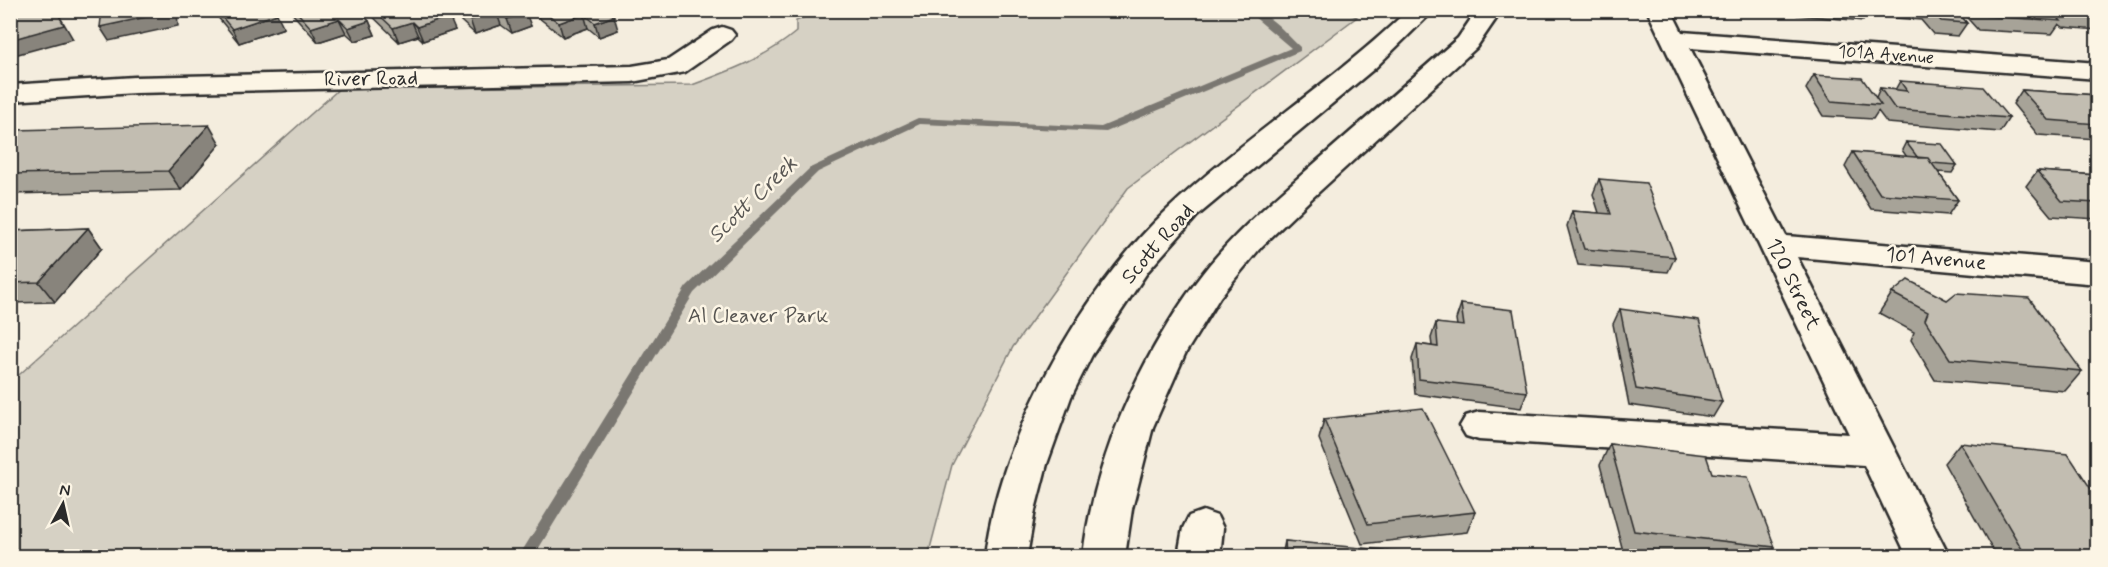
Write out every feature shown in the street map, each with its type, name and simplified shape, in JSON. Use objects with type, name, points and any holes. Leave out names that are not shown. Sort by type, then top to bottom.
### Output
[{"type":"street","name":"Scott Road","points":[[1006,556],[1021,488],[1037,436],[1063,375],[1126,278],[1154,242],[1185,210],[1370,58],[1422,10]]},
{"type":"street","points":[[1104,556],[1112,509],[1134,427],[1168,353],[1208,290],[1250,240],[1299,193],[1467,43],[1490,10]]},
{"type":"street","name":"120 Street","points":[[1659,10],[1928,556]]},
{"type":"street","name":"River Road","points":[[10,93],[158,85],[632,74],[676,66],[722,35]]},
{"type":"street","name":"101A Avenue","points":[[1674,39],[2097,71]]},
{"type":"street","name":"101 Avenue","points":[[1774,244],[2097,273]]},
{"type":"street","points":[[1479,426],[1876,451]]},
{"type":"green space","name":"Al Cleaver Park","points":[[819,11],[1343,11],[1357,17],[1128,188],[1013,347],[952,465],[928,556],[11,556],[11,382],[339,89],[692,85],[759,57],[796,32],[796,21]]},
{"type":"building","points":[[10,10],[56,10],[64,25],[10,40]]},
{"type":"building","points":[[102,10],[170,10],[170,12],[100,27]]},
{"type":"building","points":[[216,10],[273,10],[277,14],[232,29]]},
{"type":"building","points":[[295,10],[359,10],[369,21],[348,28],[339,19],[311,28]]},
{"type":"building","points":[[374,10],[443,10],[449,16],[417,27],[412,22],[393,28]]},
{"type":"building","points":[[459,10],[523,10],[526,13],[507,19],[496,11],[470,20]]},
{"type":"building","points":[[542,10],[606,10],[614,16],[595,23],[584,14],[559,23]]},
{"type":"building","points":[[1932,10],[1956,10],[1967,23],[1941,21]]},
{"type":"building","points":[[1981,10],[2051,10],[2061,21],[1986,16]]},
{"type":"building","points":[[2069,10],[2097,10],[2097,16],[2072,14]]},
{"type":"building","points":[[1814,75],[1862,78],[1881,105],[1831,101]]},
{"type":"building","points":[[1900,81],[1983,87],[2009,118],[1895,109],[1880,88],[1907,91]]},
{"type":"building","points":[[2022,90],[2097,95],[2097,124],[2048,120]]},
{"type":"building","points":[[209,125],[168,171],[10,174],[10,134],[15,130]]},
{"type":"building","points":[[1906,142],[1942,144],[1957,165],[1931,163],[1928,158],[1918,158]]},
{"type":"building","points":[[1853,152],[1928,158],[1958,200],[1880,194]]},
{"type":"building","points":[[2037,171],[2097,175],[2097,203],[2062,201]]},
{"type":"building","points":[[1599,179],[1646,183],[1675,257],[1584,249],[1572,211],[1611,214]]},
{"type":"building","points":[[88,228],[39,282],[10,283],[10,231]]},
{"type":"building","points":[[1908,280],[1947,300],[1956,293],[2029,298],[2082,371],[1950,359],[1925,320],[1928,312],[1892,293]]},
{"type":"building","points":[[1461,304],[1513,310],[1527,392],[1419,379],[1417,344],[1438,347],[1436,323],[1464,326]]},
{"type":"building","points":[[1620,309],[1699,320],[1722,402],[1636,389]]},
{"type":"building","points":[[1423,408],[1475,512],[1368,524],[1324,419]]},
{"type":"building","points":[[1960,443],[2068,454],[2097,498],[2097,556],[2026,556]]},
{"type":"building","points":[[1610,444],[1706,455],[1712,473],[1748,477],[1775,547],[1634,531]]},
{"type":"building","points":[[1285,541],[1416,553],[1417,556],[1286,556]]},
{"type":"waterway","name":"Scott Creek","points":[[526,556],[690,290],[814,170],[918,121],[1102,130],[1297,49],[1250,10]]}]
